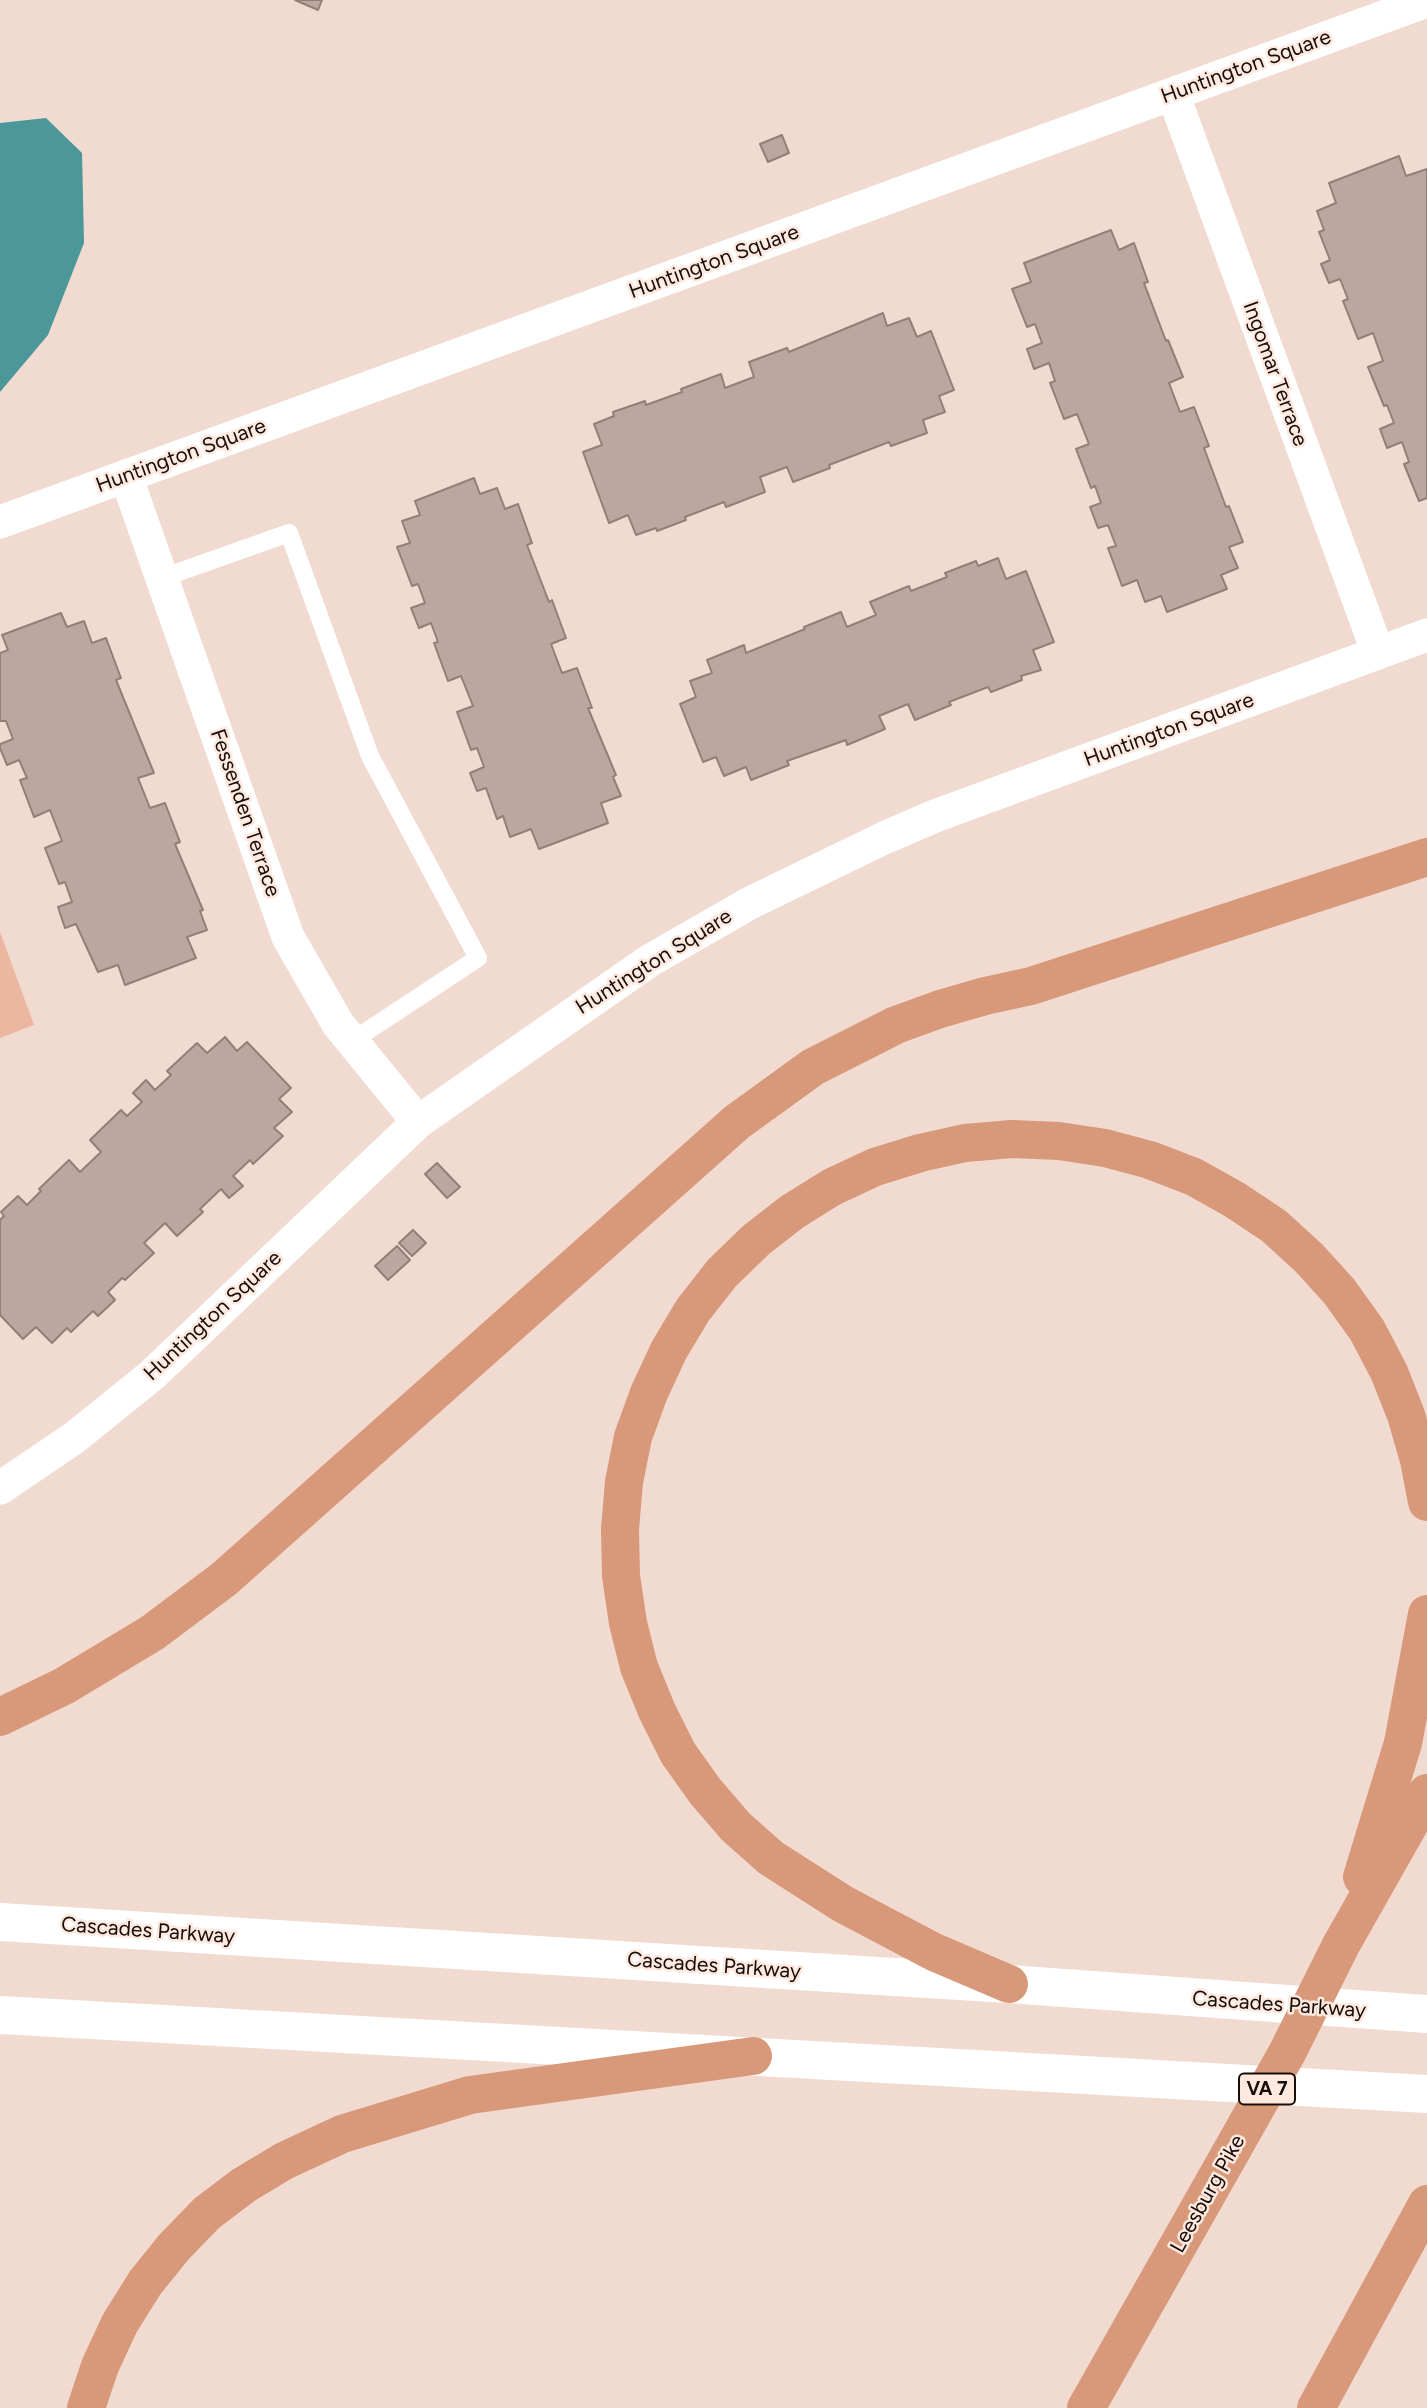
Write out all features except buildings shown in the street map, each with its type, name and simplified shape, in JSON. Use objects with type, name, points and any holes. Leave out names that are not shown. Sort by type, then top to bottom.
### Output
[{"type":"highway","points":[[0,1717],[64,1686],[152,1633],[223,1579],[737,1122],[813,1067],[886,1030],[940,1009],[1031,986],[1427,857]]},
{"type":"highway","points":[[1009,1984],[934,1952],[843,1904],[771,1858],[736,1826],[705,1791],[678,1753],[652,1700],[639,1667],[628,1623],[621,1576],[620,1530],[624,1482],[633,1437],[668,1350],[722,1273],[765,1233],[832,1187],[875,1167],[920,1153],[965,1143],[1012,1139],[1059,1140],[1150,1160],[1194,1177],[1274,1226],[1339,1290],[1367,1330],[1389,1372],[1406,1415],[1427,1502]]},
{"type":"highway","points":[[1341,1945],[1403,1743],[1427,1614]]},
{"type":"highway","name":"Leesburg Pike","points":[[1086,2408],[1287,2053],[1341,1945],[1427,1793]]},
{"type":"highway","points":[[86,2408],[100,2366],[120,2323],[145,2283],[174,2247],[207,2213],[244,2185],[284,2161],[342,2134],[470,2095],[753,2056]]},
{"type":"highway","points":[[1316,2408],[1427,2204]]},
{"type":"highway","points":[[1346,2408],[1399,2256]]},
{"type":"main road","name":"Cascades Parkway","points":[[0,1922],[1009,1984],[1214,2001],[1427,2014]]},
{"type":"main road","points":[[0,2015],[1178,2078],[1427,2094]]},
{"type":"street","name":"Huntington Square","points":[[0,522],[1427,1]]},
{"type":"street","name":"Ingomar Terrace","points":[[1172,94],[1378,653]]},
{"type":"street","name":"Fessenden Terrace","points":[[126,476],[288,937],[338,1024],[418,1122]]},
{"type":"street","name":"Huntington Square","points":[[0,1488],[74,1438],[152,1375],[418,1122],[649,961],[750,902],[934,816],[1427,635]]},
{"type":"lane","points":[[162,578],[289,533],[370,756],[478,958],[352,1041]]},
{"type":"shaded area","points":[[0,932],[34,1025],[0,1038]]},
{"type":"water","points":[[46,118],[82,153],[84,243],[48,335],[0,392],[0,123]]}]
